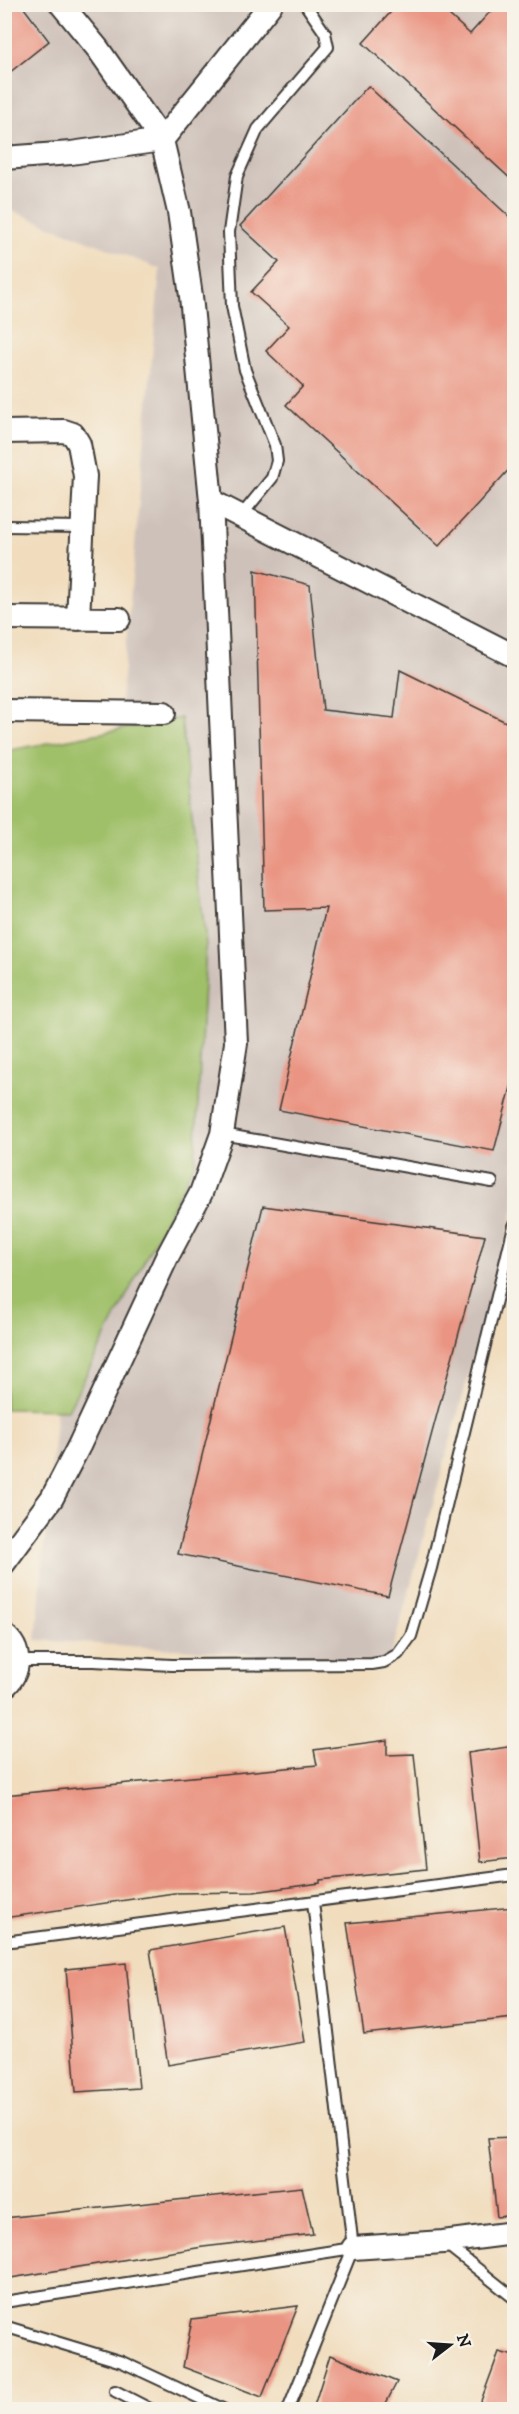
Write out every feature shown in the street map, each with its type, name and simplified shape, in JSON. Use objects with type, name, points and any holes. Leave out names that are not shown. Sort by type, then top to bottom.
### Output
[{"type":"street","points":[[4,1563],[52,1498],[79,1446],[167,1257],[201,1193],[222,1134],[236,1043],[212,501],[192,296],[179,212],[162,140],[98,49],[61,4]]},
{"type":"street","points":[[4,158],[71,153],[162,140],[271,4]]},
{"type":"street","points":[[4,432],[64,431],[74,434],[78,444],[85,476],[78,619]]},
{"type":"street","points":[[212,501],[514,656]]},
{"type":"street","points":[[4,618],[118,619]]},
{"type":"street","points":[[4,711],[164,713]]},
{"type":"street","points":[[4,1635],[13,1644],[18,1661],[13,1679],[4,1687]]},
{"type":"street","points":[[353,2248],[443,2242],[514,2232]]},
{"type":"lane","points":[[242,516],[272,478],[277,461],[275,445],[245,370],[232,306],[229,232],[237,176],[258,129],[327,47],[325,33],[305,4]]},
{"type":"lane","points":[[4,526],[82,527]]},
{"type":"lane","points":[[222,1134],[492,1182]]},
{"type":"lane","points":[[18,1661],[93,1661],[172,1665],[372,1664],[384,1662],[399,1654],[411,1636],[431,1568],[514,1226]]},
{"type":"lane","points":[[4,1942],[514,1875]]},
{"type":"lane","points":[[288,2409],[353,2248],[313,1902]]},
{"type":"lane","points":[[443,2242],[514,2298]]},
{"type":"lane","points":[[4,2302],[353,2248]]},
{"type":"lane","points":[[4,2326],[122,2362],[225,2409]]},
{"type":"lane","points":[[116,2391],[152,2409]]},
{"type":"shaded area","points":[[4,5],[514,5],[514,1210],[389,1663],[36,1640],[160,269],[5,208]]},
{"type":"green space","points":[[181,718],[206,945],[195,1162],[68,1410],[5,1409],[5,751]]},
{"type":"building","points":[[4,4],[21,4],[49,41],[4,77]]},
{"type":"building","points":[[398,4],[437,4],[470,34],[497,4],[514,4],[514,182],[363,43]]},
{"type":"building","points":[[368,86],[514,221],[514,464],[439,546],[286,405],[303,386],[266,351],[289,326],[251,292],[279,262],[240,226]]},
{"type":"building","points":[[255,570],[310,585],[323,710],[394,718],[400,670],[514,726],[514,1076],[494,1151],[279,1110],[326,908],[264,910]]},
{"type":"building","points":[[263,1206],[485,1236],[388,1596],[178,1554]]},
{"type":"building","points":[[387,1740],[387,1755],[414,1754],[426,1869],[320,1880],[320,1883],[254,1892],[174,1893],[4,1918],[4,1795],[317,1765],[314,1750]]},
{"type":"building","points":[[514,1746],[514,1858],[480,1862],[468,1753]]},
{"type":"building","points":[[514,1907],[514,2018],[364,2034],[347,1923]]},
{"type":"building","points":[[285,1927],[305,2042],[168,2065],[150,1950]]},
{"type":"building","points":[[126,1963],[139,2088],[76,2092],[66,1969]]},
{"type":"building","points":[[514,2137],[514,2215],[497,2217],[488,2138]]},
{"type":"building","points":[[302,2187],[313,2234],[203,2247],[4,2279],[4,2218]]},
{"type":"building","points":[[298,2306],[262,2397],[183,2367],[192,2319]]},
{"type":"building","points":[[499,2352],[514,2356],[514,2409],[478,2409]]},
{"type":"building","points":[[330,2355],[397,2382],[383,2409],[313,2409]]}]
